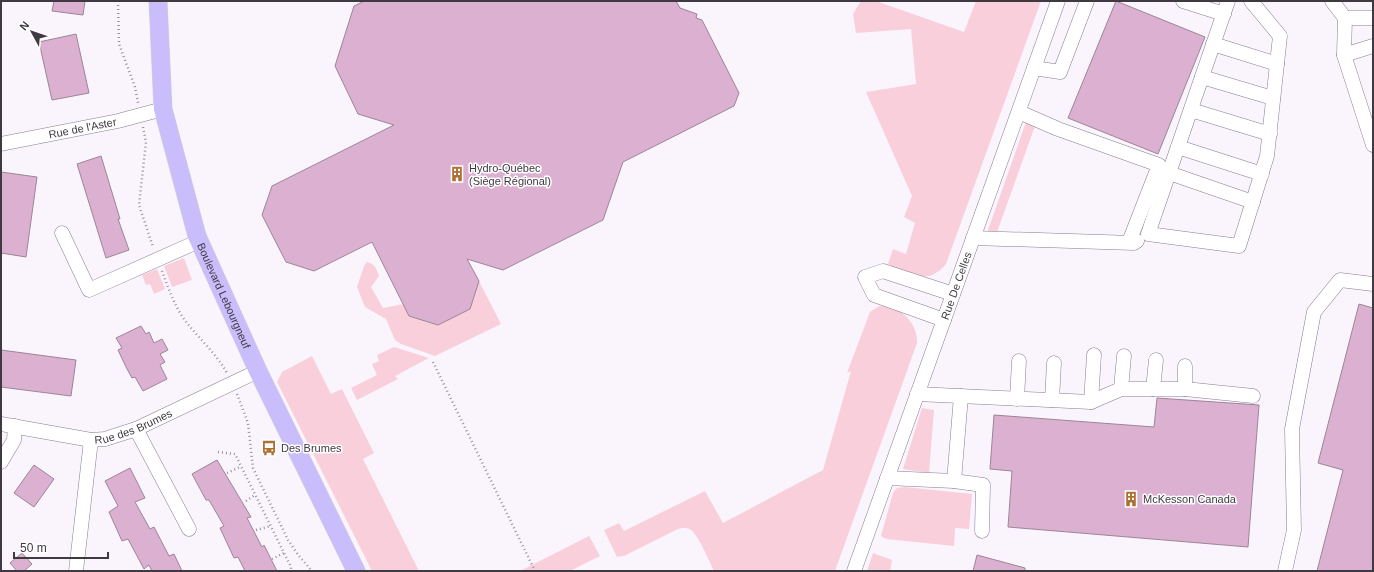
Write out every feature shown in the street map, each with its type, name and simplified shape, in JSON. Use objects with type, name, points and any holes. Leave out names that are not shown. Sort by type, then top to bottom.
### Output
[{"type":"main road","name":"Boulevard Lebourgneuf","points":[[158,1],[163,110],[199,241],[258,370],[356,571]]},
{"type":"street","name":"Rue De Celles","points":[[854,571],[1058,1]]},
{"type":"street","points":[[1034,68],[1060,72],[1087,1]]},
{"type":"street","points":[[973,238],[1134,243],[1148,234],[1226,7],[1183,1]]},
{"type":"street","points":[[1148,234],[1239,246],[1267,156],[1280,36],[1251,1]]},
{"type":"street","points":[[1332,1],[1345,18],[1344,56],[1373,145]]},
{"type":"street","points":[[1345,18],[1373,18]]},
{"type":"street","points":[[1213,44],[1277,64]]},
{"type":"street","points":[[1344,56],[1373,46]]},
{"type":"street","points":[[1202,77],[1274,98]]},
{"type":"street","name":"Rue de l'Aster","points":[[1,144],[163,110]]},
{"type":"street","points":[[1191,110],[1270,134]]},
{"type":"street","points":[[1019,112],[1058,129],[1159,165],[1129,242]]},
{"type":"street","points":[[1178,147],[1262,174]]},
{"type":"street","points":[[1168,173],[1253,202]]},
{"type":"street","points":[[62,234],[89,290],[199,241]]},
{"type":"street","points":[[944,320],[874,296],[865,277],[883,271],[953,294]]},
{"type":"street","points":[[1285,571],[1294,530],[1292,429],[1314,312],[1340,280],[1373,284]]},
{"type":"street","points":[[1090,402],[1094,355]]},
{"type":"street","points":[[1121,389],[1124,356]]},
{"type":"street","points":[[1153,389],[1156,360]]},
{"type":"street","points":[[1017,399],[1019,361]]},
{"type":"street","points":[[1052,400],[1054,363]]},
{"type":"street","points":[[1185,389],[1186,366]]},
{"type":"street","name":"Rue des Brumes","points":[[1,424],[91,440],[105,439],[136,429],[258,370]]},
{"type":"street","points":[[918,394],[1090,402],[1121,389],[1185,389],[1253,396]]},
{"type":"street","points":[[954,481],[961,396]]},
{"type":"street","points":[[1,462],[14,440],[15,426]]},
{"type":"street","points":[[136,429],[189,529]]},
{"type":"street","points":[[76,571],[91,440]]},
{"type":"street","points":[[887,478],[954,481],[983,485],[982,532]]},
{"type":"path","points":[[118,1],[119,44],[135,87],[146,142],[139,204],[157,260],[171,296],[183,318],[218,358],[231,383],[248,423],[253,468],[288,540],[312,571]]},
{"type":"path","points":[[433,362],[535,571]]},
{"type":"path","points":[[218,452],[235,454],[240,467],[271,526],[291,568],[291,571]]},
{"type":"path","points":[[228,473],[240,467]]},
{"type":"path","points":[[246,501],[255,494]]},
{"type":"path","points":[[256,530],[271,526]]},
{"type":"path","points":[[272,558],[284,554]]},
{"type":"shaded area","points":[[861,1],[876,1],[964,32],[976,1],[1041,1],[946,264],[939,271],[925,277],[911,275],[888,264],[893,249],[906,254],[915,223],[904,217],[912,196],[866,92],[916,84],[911,29],[856,33],[853,14]]},
{"type":"shaded area","points":[[1026,122],[1035,126],[996,235],[987,233]]},
{"type":"shaded area","points":[[184,258],[192,280],[172,287],[164,266]]},
{"type":"shaded area","points":[[367,262],[374,265],[378,273],[379,276],[371,287],[383,308],[404,304],[410,316],[438,325],[469,309],[479,281],[501,324],[435,356],[401,344],[395,340],[386,319],[365,307],[357,287],[364,266]]},
{"type":"shaded area","points":[[157,269],[165,289],[154,294],[150,284],[146,285],[142,275]]},
{"type":"shaded area","points":[[879,306],[894,308],[906,316],[914,328],[917,343],[835,571],[714,571],[704,549],[694,533],[686,528],[678,529],[624,556],[617,557],[604,530],[619,523],[624,531],[705,491],[723,523],[823,470],[851,371],[847,373],[870,312]]},
{"type":"shaded area","points":[[394,347],[429,358],[395,376],[398,379],[357,400],[351,388],[377,375],[372,364],[379,361],[377,355]]},
{"type":"shaded area","points":[[312,356],[331,394],[342,389],[374,453],[363,459],[419,571],[372,571],[277,382],[282,372]]},
{"type":"shaded area","points":[[922,408],[934,410],[929,473],[903,469]]},
{"type":"shaded area","points":[[905,487],[972,494],[969,529],[955,528],[954,546],[886,539],[881,536],[893,493],[897,488]]},
{"type":"shaded area","points":[[589,536],[600,556],[570,571],[520,571]]},
{"type":"shaded area","points":[[873,553],[892,560],[890,571],[867,571]]},
{"type":"building","points":[[54,1],[85,1],[83,15],[52,11]]},
{"type":"building","name":"Hydro-Québec (Siège Régional)","points":[[364,1],[676,1],[680,8],[697,14],[696,18],[702,20],[739,93],[734,106],[623,162],[603,220],[503,270],[467,259],[479,281],[470,309],[438,325],[409,316],[372,242],[314,271],[286,262],[262,215],[272,186],[394,125],[358,114],[335,66],[354,6]]},
{"type":"building","points":[[1116,1],[1205,37],[1158,154],[1068,118]]},
{"type":"building","points":[[76,34],[89,93],[52,100],[39,42]]},
{"type":"building","points":[[101,156],[120,219],[118,219],[129,250],[106,258],[77,164]]},
{"type":"building","points":[[1,172],[37,177],[26,257],[1,253]]},
{"type":"building","points":[[1359,304],[1373,308],[1373,571],[1317,571],[1343,470],[1318,463]]},
{"type":"building","points":[[141,326],[146,334],[149,332],[154,343],[162,339],[168,350],[160,354],[165,362],[160,365],[167,379],[143,391],[135,377],[132,378],[126,367],[118,350],[122,348],[116,338]]},
{"type":"building","points":[[1,350],[76,360],[71,396],[1,387]]},
{"type":"building","name":"McKesson Canada","points":[[1157,398],[1259,405],[1248,547],[1008,527],[1012,471],[990,469],[994,415],[1154,427]]},
{"type":"building","points":[[217,460],[251,517],[247,518],[262,547],[264,545],[277,571],[245,571],[238,557],[234,558],[220,528],[224,526],[209,500],[206,500],[192,474]]},
{"type":"building","points":[[34,465],[54,479],[34,507],[14,493]]},
{"type":"building","points":[[130,468],[145,498],[135,502],[150,529],[154,527],[169,556],[174,554],[182,571],[152,571],[149,565],[144,569],[128,539],[122,541],[109,512],[118,506],[105,481]]},
{"type":"building","points":[[22,553],[32,564],[24,571],[17,571],[10,563]]},
{"type":"building","points":[[977,555],[1025,568],[1025,571],[973,571]]},
{"type":"place","name":"Hydro-Québec (Siège Régional)","points":[[457,174]]},
{"type":"place","name":"Des Brumes","points":[[269,448]]},
{"type":"place","name":"McKesson Canada","points":[[1131,499]]}]
